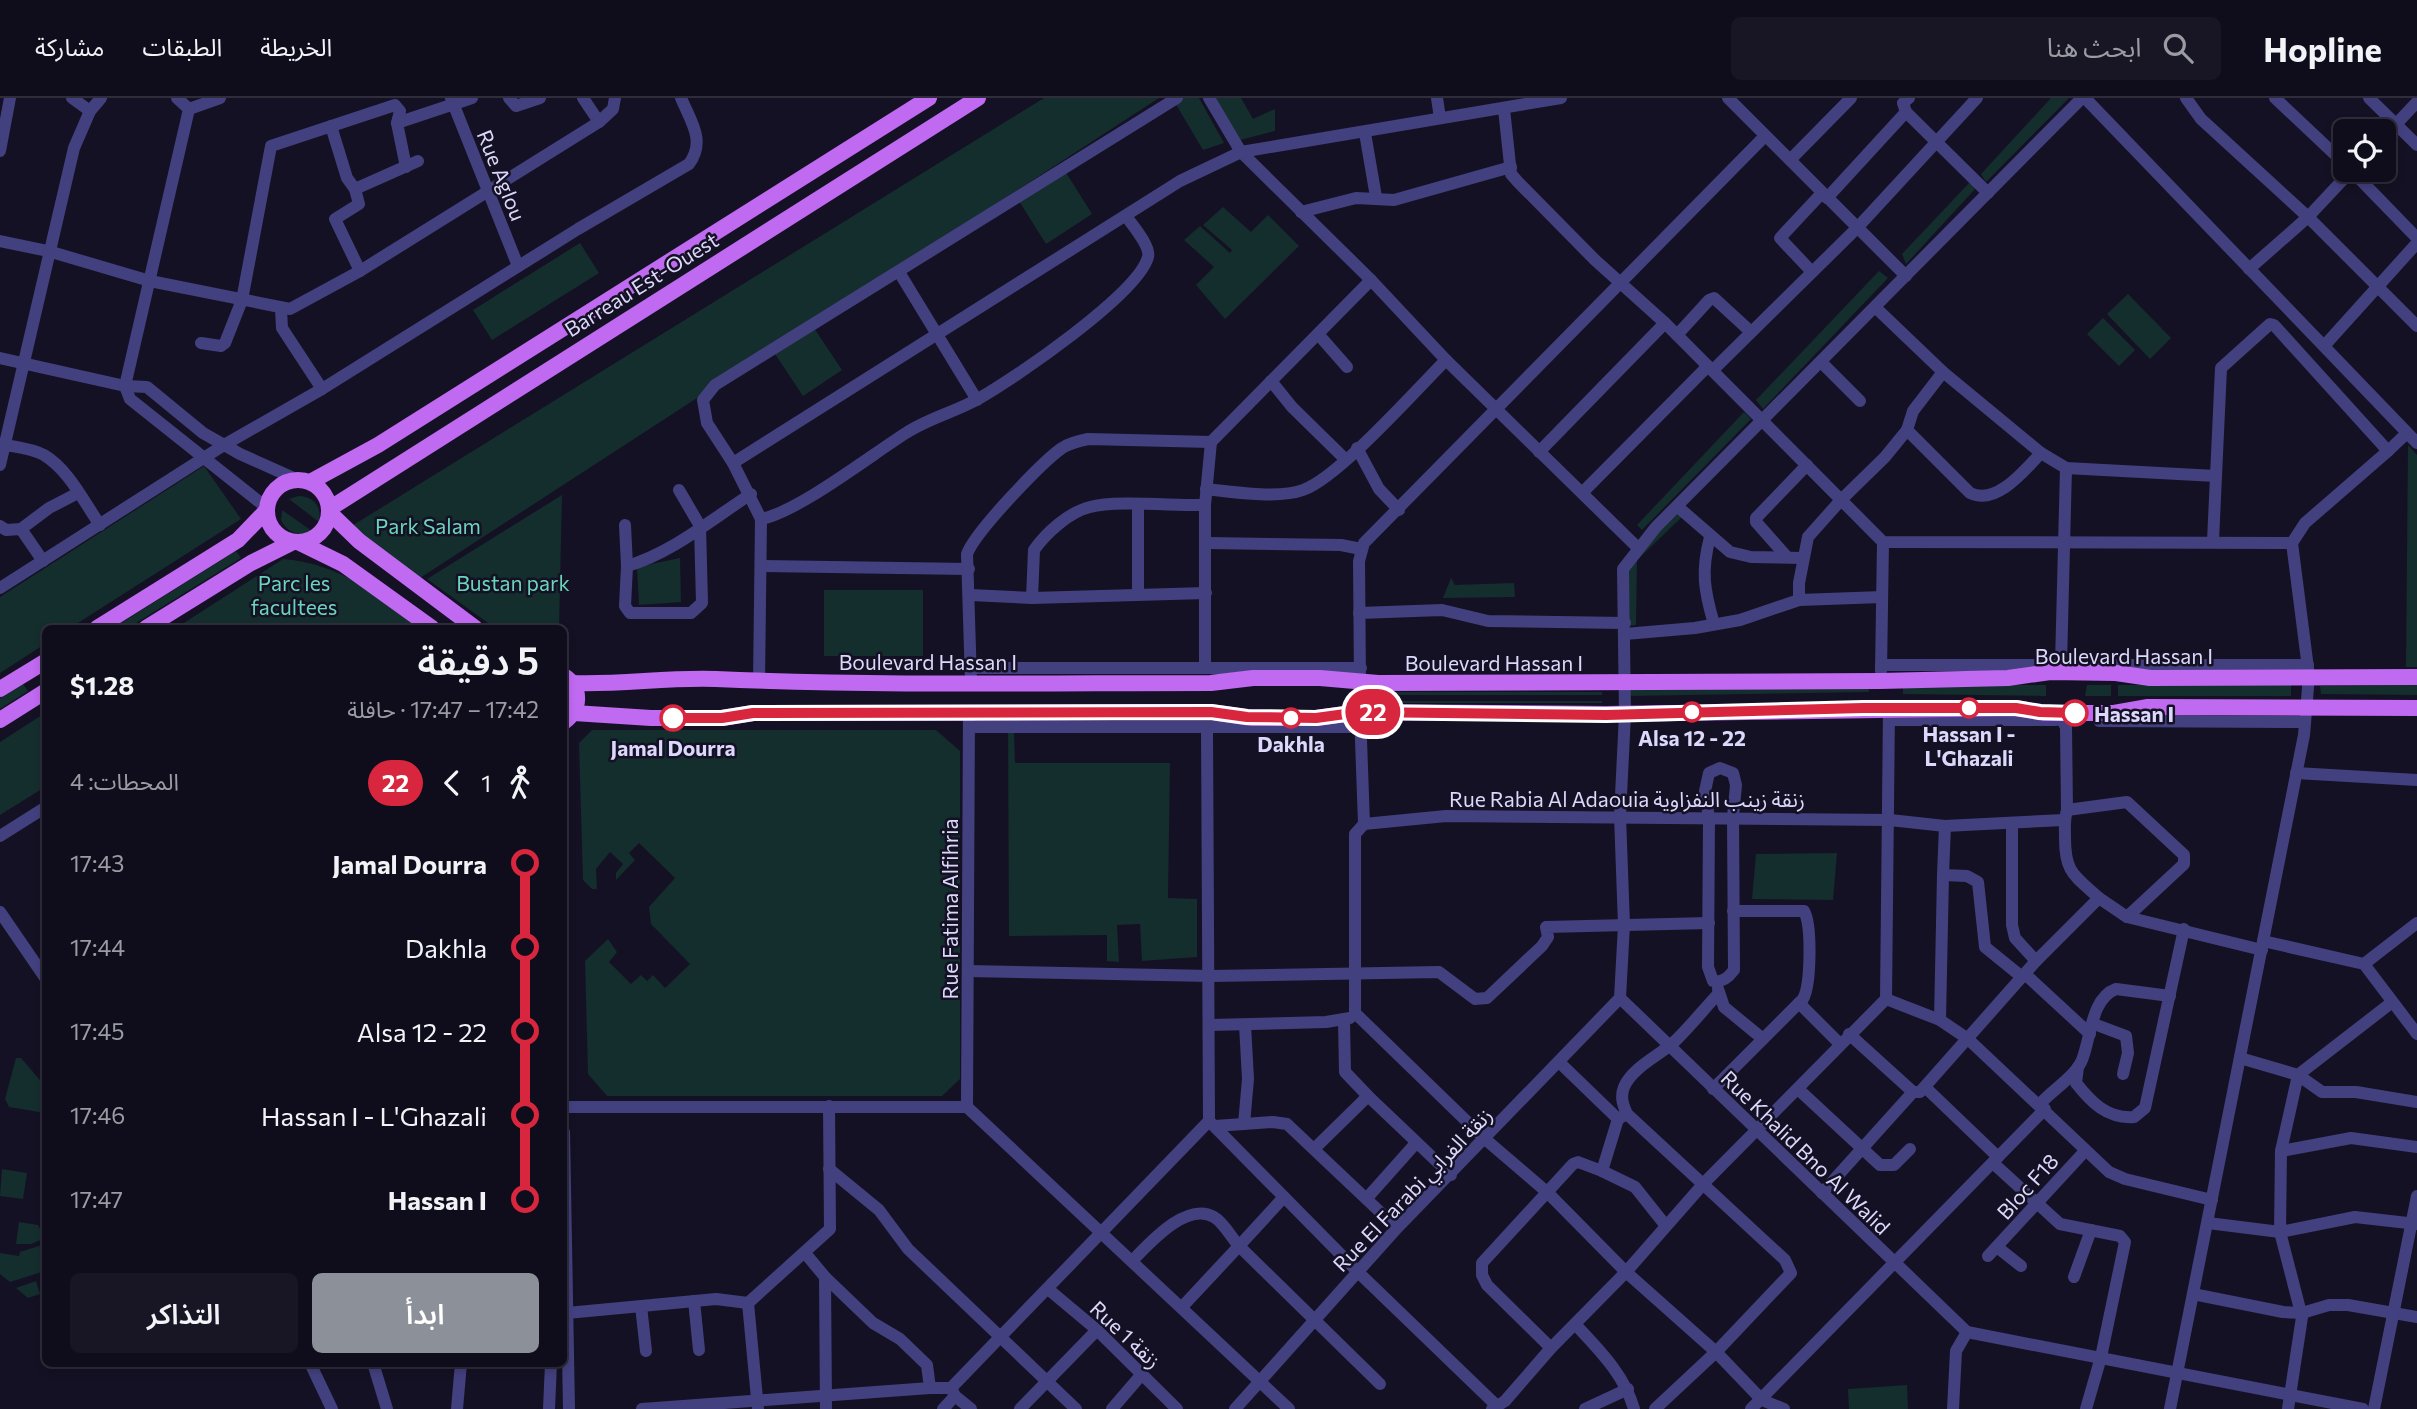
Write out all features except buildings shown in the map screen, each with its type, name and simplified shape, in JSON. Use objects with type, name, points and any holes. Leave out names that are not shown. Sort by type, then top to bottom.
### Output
[{"type":"main road","name":"Barreau Est-Ouest","points":[[304,481],[383,441],[929,98]]},
{"type":"main road","name":"Barreau Est-Ouest","points":[[329,511],[978,98]]},
{"type":"main road","points":[[102,625],[238,540],[267,510],[271,496],[281,485],[304,481],[325,496],[329,511],[359,541],[471,625]]},
{"type":"main road","points":[[267,510],[272,529],[285,540],[343,564],[428,625]]},
{"type":"main road","points":[[151,625],[251,563],[295,542],[320,534],[329,511]]},
{"type":"main road","points":[[0,689],[42,663]]},
{"type":"main road","name":"Boulevard Hassan I","points":[[568,680],[620,683],[660,678],[760,682],[971,675],[1212,683],[1244,678],[1361,676],[1624,684],[1880,673],[2008,678],[2050,672],[2116,673],[2150,678],[2309,671],[2417,677]]},
{"type":"main road","points":[[568,680],[578,698],[568,719],[722,718],[753,713],[969,720],[1211,712],[1247,717],[1360,720],[1625,714],[1889,714],[2016,708],[2060,717],[2111,717],[2148,707],[2306,714],[2417,708]]},
{"type":"main road","points":[[0,720],[42,694]]},
{"type":"street","points":[[0,151],[10,98]]},
{"type":"street","points":[[72,98],[90,111]]},
{"type":"street","points":[[0,465],[2,444],[74,148],[90,111],[101,98]]},
{"type":"street","points":[[177,98],[189,109]]},
{"type":"street","points":[[189,109],[220,98]]},
{"type":"street","points":[[397,124],[452,101],[472,98]]},
{"type":"street","points":[[509,98],[516,106],[540,98]]},
{"type":"street","points":[[583,98],[599,122]]},
{"type":"street","points":[[0,241],[48,251],[149,281],[281,309],[300,306],[599,122],[613,109],[615,98]]},
{"type":"street","points":[[2,584],[43,561],[224,445],[322,389],[518,266],[689,164],[697,154],[699,140],[681,98]]},
{"type":"street","points":[[760,682],[761,519],[751,494],[706,418],[703,400],[715,385],[1177,98]]},
{"type":"street","points":[[1209,98],[1241,152],[1371,280],[1446,360],[1638,548]]},
{"type":"street","points":[[1437,98],[1440,118]]},
{"type":"street","points":[[733,463],[1180,181],[1241,152],[1562,98]]},
{"type":"street","points":[[1728,98],[1906,276]]},
{"type":"street","points":[[1790,160],[1851,98]]},
{"type":"street","points":[[1909,98],[1903,103],[1906,112],[1988,193]]},
{"type":"street","points":[[1581,493],[1857,228],[1977,98]]},
{"type":"street","points":[[1620,998],[1624,925],[1620,816],[1625,714],[1623,569],[1638,548],[1678,507],[2083,98],[2417,443]]},
{"type":"street","points":[[2186,98],[2202,119],[2308,217],[2417,326]]},
{"type":"street","points":[[2275,98],[2333,153]]},
{"type":"street","points":[[2369,98],[2391,119]]},
{"type":"street","name":"Rue Aglou","points":[[452,101],[518,266]]},
{"type":"street","points":[[2417,102],[2396,124],[2417,145]]},
{"type":"street","points":[[201,343],[225,343],[242,300],[271,146],[395,105],[400,111],[397,124],[412,164],[355,189]]},
{"type":"street","points":[[189,109],[125,386],[130,399],[267,510]]},
{"type":"street","points":[[1504,109],[1511,174],[1665,323],[1882,542],[1880,673],[2061,664],[2309,671]]},
{"type":"street","points":[[1812,272],[1780,238],[1906,112]]},
{"type":"street","points":[[331,125],[346,178],[355,189],[359,204],[335,219],[360,271]]},
{"type":"street","points":[[1365,133],[1376,197]]},
{"type":"street","points":[[1211,442],[1074,441],[1055,454],[982,527],[967,554],[971,675],[1205,668],[1361,676],[1361,549],[1765,136]]},
{"type":"street","points":[[1301,212],[1337,201],[1376,197],[1394,200],[1511,167]]},
{"type":"street","points":[[2249,269],[2308,217],[2340,182]]},
{"type":"street","points":[[2325,345],[2378,288],[2417,240],[2362,182]]},
{"type":"street","points":[[761,519],[781,513],[909,430],[977,400],[1067,338],[1132,282],[1148,253],[1126,216]]},
{"type":"street","points":[[899,272],[977,400]]},
{"type":"street","points":[[1205,668],[1205,505],[1211,442],[1371,280]]},
{"type":"street","points":[[1677,335],[1712,299],[1721,302],[1751,332]]},
{"type":"street","points":[[1875,307],[1943,372],[2041,453],[2066,468],[2216,476]]},
{"type":"street","points":[[281,309],[282,328],[322,389]]},
{"type":"street","points":[[1539,452],[1665,323]]},
{"type":"street","points":[[2213,541],[2221,368],[2270,324],[2290,340],[2388,451]]},
{"type":"street","points":[[1318,334],[1347,367]]},
{"type":"street","points":[[0,358],[125,386],[147,387],[203,433],[304,481]]},
{"type":"street","points":[[1206,489],[1255,493],[1302,491],[1345,459],[1446,360]]},
{"type":"street","points":[[1821,362],[1860,401]]},
{"type":"street","points":[[1799,600],[1802,558],[1808,537],[1885,457],[1907,430],[1913,411],[1943,372]]},
{"type":"street","points":[[1271,382],[1292,407],[1345,459]]},
{"type":"street","points":[[1907,430],[1970,493],[1983,498],[1995,494],[2041,453]]},
{"type":"street","points":[[2170,1409],[2306,714],[2309,671],[2291,543],[2305,523],[2407,433]]},
{"type":"street","points":[[2,444],[43,455],[59,467],[100,525]]},
{"type":"street","points":[[1357,448],[1379,489],[1399,510]]},
{"type":"street","points":[[1787,557],[1756,522],[1756,517],[1807,465]]},
{"type":"street","points":[[2061,664],[2066,468]]},
{"type":"street","points":[[625,525],[625,606],[630,613],[695,612],[702,603],[700,526],[679,490]]},
{"type":"street","points":[[0,526],[21,529],[49,508],[78,493]]},
{"type":"street","points":[[627,566],[651,558],[751,494]]},
{"type":"street","points":[[1032,598],[1034,550],[1054,528],[1087,508],[1205,505]]},
{"type":"street","points":[[1138,506],[1138,595]]},
{"type":"street","points":[[1678,507],[1710,537],[1740,556],[1802,558]]},
{"type":"street","points":[[21,529],[43,561]]},
{"type":"street","points":[[1710,537],[1703,566],[1714,624]]},
{"type":"street","points":[[1882,542],[2291,543]]},
{"type":"street","points":[[1206,543],[1341,545],[1361,549]]},
{"type":"street","points":[[761,566],[968,569]]},
{"type":"street","points":[[970,595],[1032,598],[1206,593]]},
{"type":"street","points":[[1359,613],[1442,610],[1488,621],[1625,629],[1714,624],[1759,615],[1799,600],[1882,597]]},
{"type":"street","points":[[1207,728],[1212,1124],[1358,1272],[1502,1406],[1551,1348],[1626,1272],[1704,1182],[1886,999],[1890,820],[1889,714]]},
{"type":"street","points":[[2060,717],[2066,727],[2066,864],[2099,898],[2127,917],[2364,964],[2417,1034]]},
{"type":"street","points":[[969,720],[1207,728],[1360,720],[1364,824],[1355,834],[1355,1013],[1485,1139],[1548,1193],[1626,1272],[1716,1352],[1762,1400],[1784,1409]]},
{"type":"street","name":"Rue Fatima Alfihria","points":[[967,1107],[969,720]]},
{"type":"street","points":[[1602,1171],[1623,1117],[1622,1099],[1626,1083],[1670,1045],[1718,988],[1729,977],[1734,970],[1733,817],[1736,780],[1732,772],[1720,768],[1712,771],[1706,779],[1709,819],[1709,975],[1718,988],[1724,1007],[1763,1039]]},
{"type":"street","points":[[2296,773],[2417,780]]},
{"type":"street","name":"Rue Rabia Al Adaouia زنقة زينب النفزاوية","points":[[1364,824],[1446,816],[1620,816],[1890,820],[1945,826],[2012,824],[2127,802],[2184,855],[2184,864],[2127,917]]},
{"type":"street","points":[[0,836],[42,810]]},
{"type":"street","points":[[2012,824],[2012,925],[2015,938],[2036,961]]},
{"type":"street","points":[[1940,1020],[1945,826]]},
{"type":"street","points":[[1943,875],[1967,876],[1978,882],[1985,947],[2092,1029],[2126,1036],[2128,1053],[2123,1074]]},
{"type":"street","points":[[1822,1193],[1968,1039],[2036,961],[2099,898]]},
{"type":"street","points":[[1713,1089],[1798,1003],[1808,988],[1808,923],[1804,911],[1733,911]]},
{"type":"street","points":[[0,912],[42,973]]},
{"type":"street","points":[[968,971],[1210,976],[1439,972],[1475,999],[1481,1000],[1487,998],[1537,952],[1548,937],[1546,927],[1709,923]]},
{"type":"street","points":[[2364,964],[2417,923]]},
{"type":"street","points":[[2170,996],[2116,989],[2108,991],[2102,997],[2078,1067],[2076,1083],[2094,1105],[2127,1118],[2140,1113],[2148,1098],[2170,996],[2184,929]]},
{"type":"street","name":"Rue Khalid Bno Al Walid","points":[[1620,998],[1755,1131],[1967,1332]]},
{"type":"street","name":"Rue El Farabi زنقة الفرابي","points":[[1234,1409],[1397,1228],[1620,998]]},
{"type":"street","points":[[1886,999],[1940,1020],[1968,1039],[2042,1106],[2085,1151],[2116,1176],[2212,1200]]},
{"type":"street","points":[[1798,1003],[1844,1039],[1920,1090],[2060,1224],[2120,1236],[2125,1242],[2101,1357],[2086,1409]]},
{"type":"street","points":[[2288,1409],[2302,1313],[2280,1232],[2281,1151],[2298,1075],[2391,1003]]},
{"type":"street","points":[[1210,1026],[1344,1021],[1355,1013]]},
{"type":"street","points":[[1344,1021],[1345,1072],[1451,1175]]},
{"type":"street","points":[[1244,1124],[1248,1079],[1245,1025]]},
{"type":"street","points":[[2240,1058],[2298,1075],[2322,1092],[2356,1092],[2417,1102]]},
{"type":"street","points":[[1559,1062],[1704,1182],[1785,1260],[1792,1270],[1789,1277],[1716,1352],[1656,1409]]},
{"type":"street","points":[[1751,1409],[1995,1160],[2078,1067]]},
{"type":"street","points":[[1798,1089],[1880,1165],[1888,1167],[1898,1163],[1910,1149]]},
{"type":"street","points":[[1315,1148],[1368,1096]]},
{"type":"street","points":[[748,1303],[805,1253],[831,1226],[829,1106]]},
{"type":"street","points":[[567,1107],[967,1107],[1183,1306],[1289,1409]]},
{"type":"street","points":[[943,1409],[953,1392],[1000,1337],[1101,1232],[1212,1124],[1287,1124],[1397,1228]]},
{"type":"street","points":[[2281,1151],[2351,1138],[2417,1147]]},
{"type":"street","points":[[1367,1198],[1416,1143]]},
{"type":"street","name":"Bloc F18","points":[[2021,1266],[1992,1251],[2085,1151]]},
{"type":"street","points":[[1551,1348],[1487,1285],[1481,1271],[1484,1258],[1576,1162],[1635,1187],[1666,1226]]},
{"type":"street","points":[[829,1169],[879,1210],[908,1249],[1076,1409]]},
{"type":"street","points":[[2282,1186],[2297,1186]]},
{"type":"street","points":[[2374,1409],[2414,1224],[2417,1196]]},
{"type":"street","points":[[1183,1306],[1284,1197]]},
{"type":"street","points":[[1132,1261],[1170,1225],[1201,1214],[1212,1216],[1239,1246],[1380,1384]]},
{"type":"street","points":[[2208,1223],[2280,1232],[2355,1217],[2414,1224]]},
{"type":"street","points":[[2074,1277],[2091,1230]]},
{"type":"street","points":[[805,1253],[825,1277],[873,1323],[900,1339],[927,1365],[930,1388]]},
{"type":"street","points":[[825,1277],[827,1409]]},
{"type":"street","name":"Rue 1 زنقة","points":[[1048,1289],[1097,1330],[1177,1409]]},
{"type":"street","points":[[2193,1294],[2260,1309],[2302,1313],[2336,1304],[2417,1317]]},
{"type":"street","points":[[569,1409],[567,1312],[728,1299],[748,1303]]},
{"type":"street","points":[[694,1301],[699,1350]]},
{"type":"street","points":[[748,1303],[758,1405]]},
{"type":"street","points":[[641,1306],[646,1351]]},
{"type":"street","points":[[1575,1324],[1616,1370],[1628,1389],[1634,1409]]},
{"type":"street","points":[[1020,1409],[1097,1330]]},
{"type":"street","points":[[1953,1409],[1956,1351],[1967,1332],[2363,1409]]},
{"type":"street","points":[[312,1367],[332,1409]]},
{"type":"street","points":[[374,1367],[387,1409]]},
{"type":"street","points":[[457,1409],[461,1367]]},
{"type":"street","points":[[549,1409],[551,1367]]},
{"type":"street","points":[[1112,1409],[1142,1374]]},
{"type":"street","points":[[642,1409],[758,1405],[826,1395],[930,1388],[953,1392],[971,1409]]},
{"type":"street","points":[[1585,1409],[1628,1389]]},
{"type":"green space","name":"Park Salam","points":[[1044,98],[1159,98],[420,578],[350,527]]},
{"type":"green space","points":[[1178,98],[1199,98],[1224,143],[1203,150],[1174,101]]},
{"type":"green space","points":[[1214,98],[1241,98],[1253,119],[1275,109],[1275,131],[1240,140]]},
{"type":"green space","points":[[2051,98],[2069,98],[1986,182],[1981,174]]},
{"type":"green space","points":[[1065,171],[1092,214],[1046,244],[1019,201]]},
{"type":"green space","points":[[1970,182],[1975,189],[1906,264],[1902,254]]},
{"type":"green space","points":[[1223,207],[1251,232],[1268,215],[1299,246],[1225,319],[1196,285],[1214,267],[1184,240],[1200,226],[1230,253],[1232,250],[1203,225]]},
{"type":"green space","points":[[580,243],[599,273],[492,340],[473,310]]},
{"type":"green space","points":[[1879,271],[1888,278],[1763,409],[1756,400]]},
{"type":"green space","points":[[2128,294],[2171,338],[2150,359],[2107,314]]},
{"type":"green space","points":[[2103,318],[2135,350],[2119,366],[2087,334]]},
{"type":"green space","points":[[814,328],[842,370],[803,396],[775,354]]},
{"type":"green space","points":[[1744,412],[1751,419],[1642,530],[1637,525]]},
{"type":"green space","points":[[2408,445],[2417,455],[2417,667],[2406,667]]},
{"type":"green space","points":[[204,466],[241,519],[75,625],[42,625],[42,646],[0,673],[0,597]]},
{"type":"green space","name":"Bustan park","points":[[562,495],[559,625],[491,625],[427,579]]},
{"type":"green space","points":[[298,496],[316,503],[319,522],[289,499]]},
{"type":"green space","points":[[1677,509],[1682,517],[1637,560],[1636,625],[1630,626],[1628,557]]},
{"type":"green space","points":[[282,510],[312,531],[303,534],[290,531],[281,520]]},
{"type":"green space","points":[[236,551],[241,558],[133,625],[118,625]]},
{"type":"green space","points":[[680,558],[681,602],[639,605],[637,567]]},
{"type":"green space","name":"Parc les facultees","points":[[283,559],[303,562],[341,574],[376,593],[421,625],[181,625]]},
{"type":"green space","points":[[1451,578],[1455,585],[1514,583],[1515,597],[1443,598]]},
{"type":"green space","points":[[824,590],[923,590],[923,656],[824,656]]},
{"type":"green space","points":[[1868,683],[1869,692],[1630,696],[1629,685]]},
{"type":"green space","points":[[23,684],[28,691],[0,709],[0,698]]},
{"type":"green space","points":[[2291,684],[2291,696],[2118,696],[2118,685]]},
{"type":"green space","points":[[1903,685],[2046,685],[2046,696],[1903,694]]},
{"type":"green space","points":[[2087,685],[2111,685],[2111,696],[2085,696]]},
{"type":"green space","points":[[2417,685],[2417,695],[2321,694],[2320,686]]},
{"type":"green space","points":[[1381,692],[1602,692],[1602,695],[1381,695]]},
{"type":"green space","points":[[1602,701],[1602,703],[1381,703]]},
{"type":"green space","points":[[42,715],[42,789],[0,815],[0,742]]},
{"type":"green space","points":[[592,730],[936,730],[960,751],[960,1079],[942,1096],[607,1096],[588,1074],[585,961],[608,939],[617,952],[609,962],[631,984],[641,975],[647,981],[653,975],[665,988],[690,964],[651,924],[649,907],[675,878],[639,843],[629,853],[635,860],[616,880],[616,873],[623,864],[610,852],[596,869],[597,889],[592,889],[583,880],[579,743]]},
{"type":"green space","points":[[1014,731],[1015,763],[1170,763],[1168,898],[1197,899],[1197,957],[1142,961],[1140,924],[1117,925],[1119,962],[1107,961],[1107,935],[1009,936],[1008,732]]},
{"type":"green space","points":[[1837,853],[1833,900],[1752,899],[1756,854]]},
{"type":"green space","points":[[16,1058],[21,1058],[42,1082],[42,1112],[9,1107],[5,1099]]},
{"type":"green space","points":[[2,1169],[27,1173],[23,1199],[0,1196]]},
{"type":"green space","points":[[19,1222],[38,1225],[42,1239],[31,1244],[16,1244]]},
{"type":"green space","points":[[42,1245],[42,1272],[10,1282],[0,1274],[0,1253],[19,1256],[20,1252]]},
{"type":"green space","points":[[36,1281],[40,1294],[28,1298],[16,1288]]},
{"type":"green space","points":[[1907,1385],[1908,1409],[1849,1409],[1848,1389]]},
{"type":"bus line","name":"22","points":[[673,718],[722,718],[745,713],[953,712],[1211,712],[1247,717],[1321,718],[1360,712],[1606,715],[1863,708],[2016,708],[2075,713]]},
{"type":"place","name":"Hassan I - L'Ghazali","points":[[1969,708]]},
{"type":"place","name":"Alsa 12 - 22","points":[[1692,712]]},
{"type":"place","name":"Hassan I","points":[[2075,713]]},
{"type":"place","name":"Jamal Dourra","points":[[673,718]]},
{"type":"place","name":"Dakhla","points":[[1291,718]]}]
